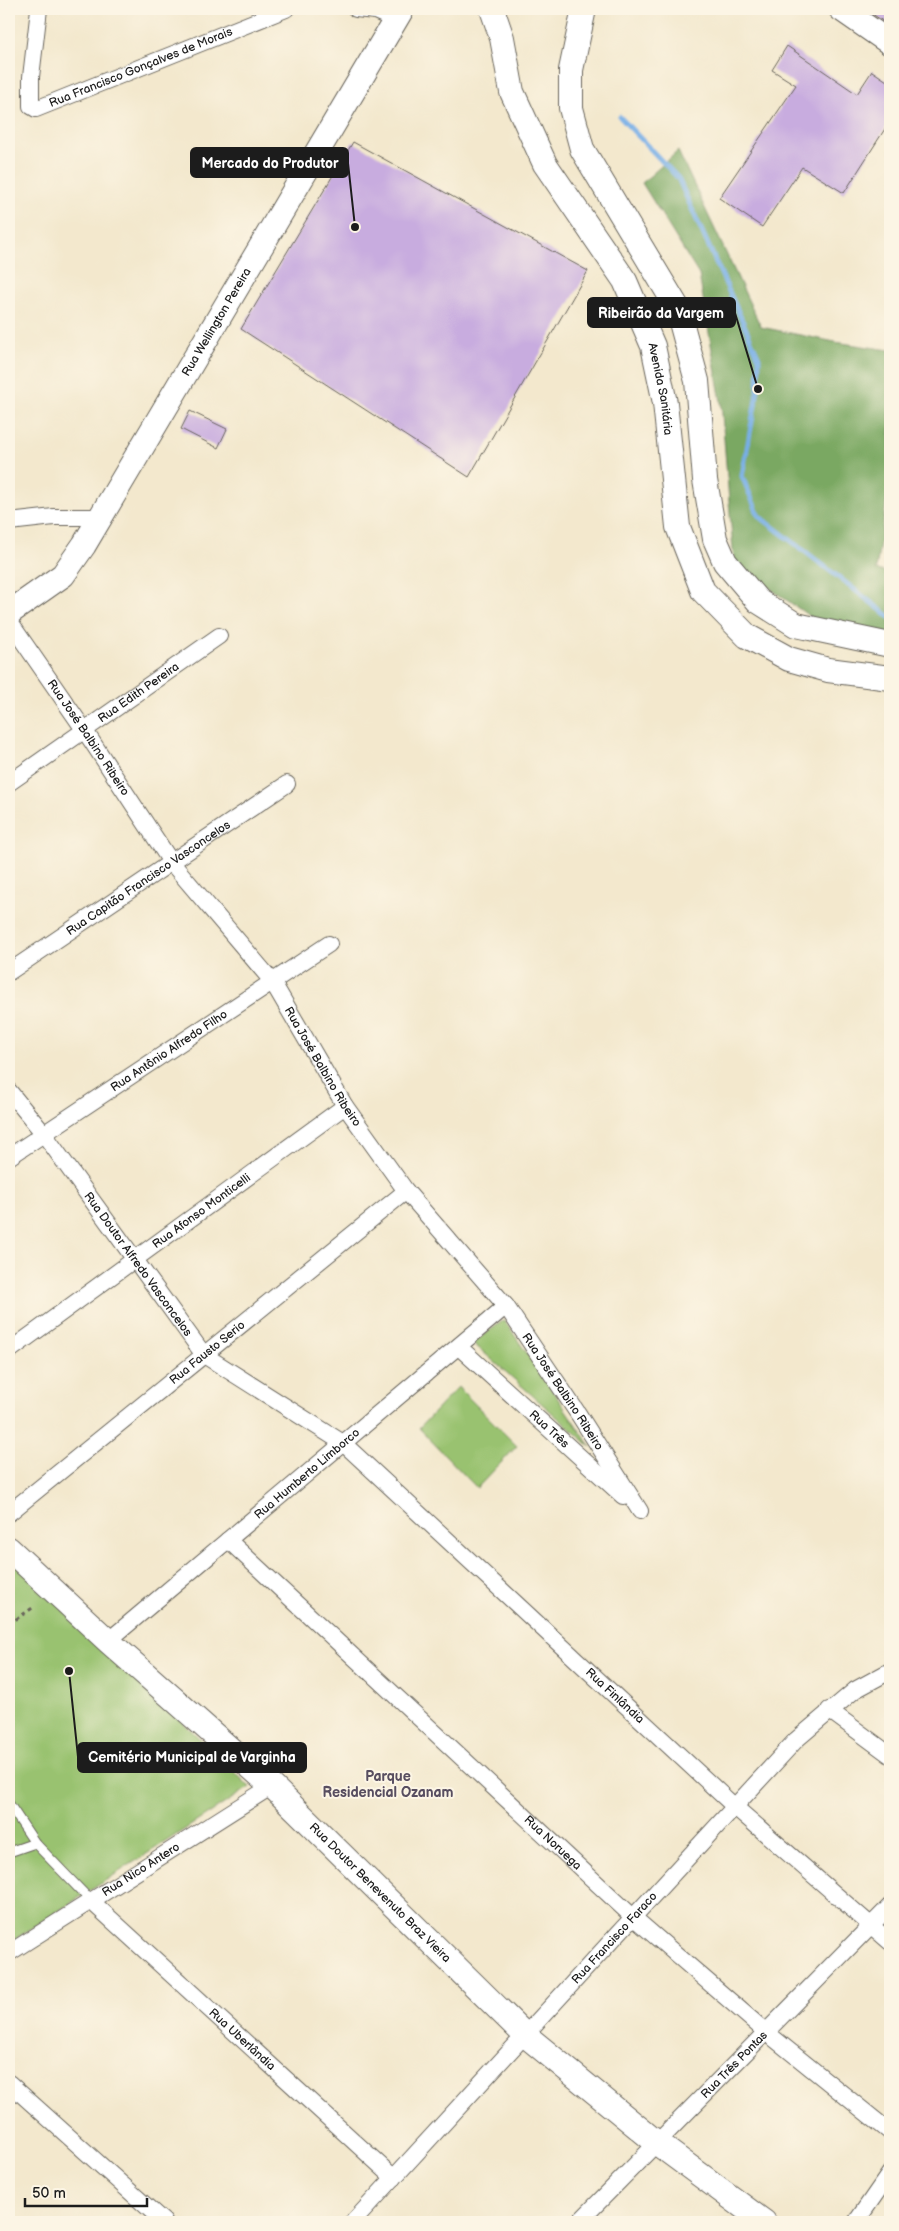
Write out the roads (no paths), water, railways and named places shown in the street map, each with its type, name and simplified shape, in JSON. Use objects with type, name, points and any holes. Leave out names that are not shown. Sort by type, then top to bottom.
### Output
[{"type":"main road","name":"Avenida Sanitária","points":[[492,9],[502,38],[512,92],[545,164],[625,281],[653,346],[665,403],[678,527],[704,590],[747,636],[789,659],[828,670],[890,678]]},
{"type":"main road","points":[[584,9],[571,70],[571,108],[582,149],[677,307],[697,381],[705,480],[715,539],[725,562],[758,601],[796,625],[890,645]]},
{"type":"main road","points":[[845,10],[890,43]]},
{"type":"main road","name":"Rua Wellington Pereira","points":[[9,614],[63,575],[84,545],[399,14]]},
{"type":"main road","name":"Rua Doutor Benevenuto Braz Vieira","points":[[9,1549],[108,1641],[272,1786],[525,2035],[657,2143],[764,2222]]},
{"type":"street","name":"Rua Francisco Gonçalves de Morais","points":[[39,9],[30,101],[31,106],[36,109],[286,9]]},
{"type":"street","points":[[356,9],[399,14]]},
{"type":"street","points":[[9,522],[54,517],[101,517]]},
{"type":"street","name":"Rua José Balbino Ribeiro","points":[[9,621],[171,862],[272,981],[345,1106],[406,1191],[506,1306],[579,1415],[640,1512]]},
{"type":"street","name":"Rua Edith Pereira","points":[[9,783],[219,636]]},
{"type":"street","name":"Rua Capitão Francisco Vasconcelos","points":[[9,972],[287,784]]},
{"type":"street","name":"Rua Antônio Alfredo Filho","points":[[9,1157],[328,944]]},
{"type":"street","name":"Rua Doutor Alfredo Vasconcelos","points":[[9,1091],[44,1134],[204,1355],[343,1443]]},
{"type":"street","name":"Rua Afonso Monticelli","points":[[9,1351],[345,1106]]},
{"type":"street","name":"Rua Fausto Serio","points":[[9,1513],[406,1191]]},
{"type":"street","name":"Rua Humberto Limborco","points":[[108,1641],[506,1306]]},
{"type":"street","name":"Rua Três","points":[[459,1347],[640,1512]]},
{"type":"street","name":"Rua Finlândia","points":[[343,1443],[735,1807],[890,1942]]},
{"type":"street","name":"Rua Noruega","points":[[228,1540],[633,1917],[766,2032],[890,2132]]},
{"type":"street","name":"Rua Francisco Faraco","points":[[353,2222],[796,1740],[855,1690],[890,1671]]},
{"type":"street","points":[[830,1710],[890,1755]]},
{"type":"street","name":"Rua Nico Antero","points":[[9,1954],[272,1786]]},
{"type":"street","name":"Rua Uberlândia","points":[[91,1901],[394,2178]]},
{"type":"street","name":"Rua Três Pontas","points":[[579,2222],[890,1906]]},
{"type":"street","points":[[9,2083],[164,2222]]},
{"type":"street","points":[[856,2222],[890,2173]]},
{"type":"lane","points":[[9,1804],[35,1843],[91,1901]]},
{"type":"lane","points":[[9,1852],[35,1843]]},
{"type":"waterway","points":[[620,117],[678,178],[759,358],[758,389],[742,476],[759,516],[890,617]]},
{"type":"place","name":"Mercado do Produtor","points":[[355,227]]},
{"type":"place","name":"Ribeirão da Vargem","points":[[758,389]]},
{"type":"place","name":"Cemitério Municipal de Varginha","points":[[69,1671]]},
{"type":"district","name":"Parque Residencial Ozanam","points":[[388,1784]]}]
